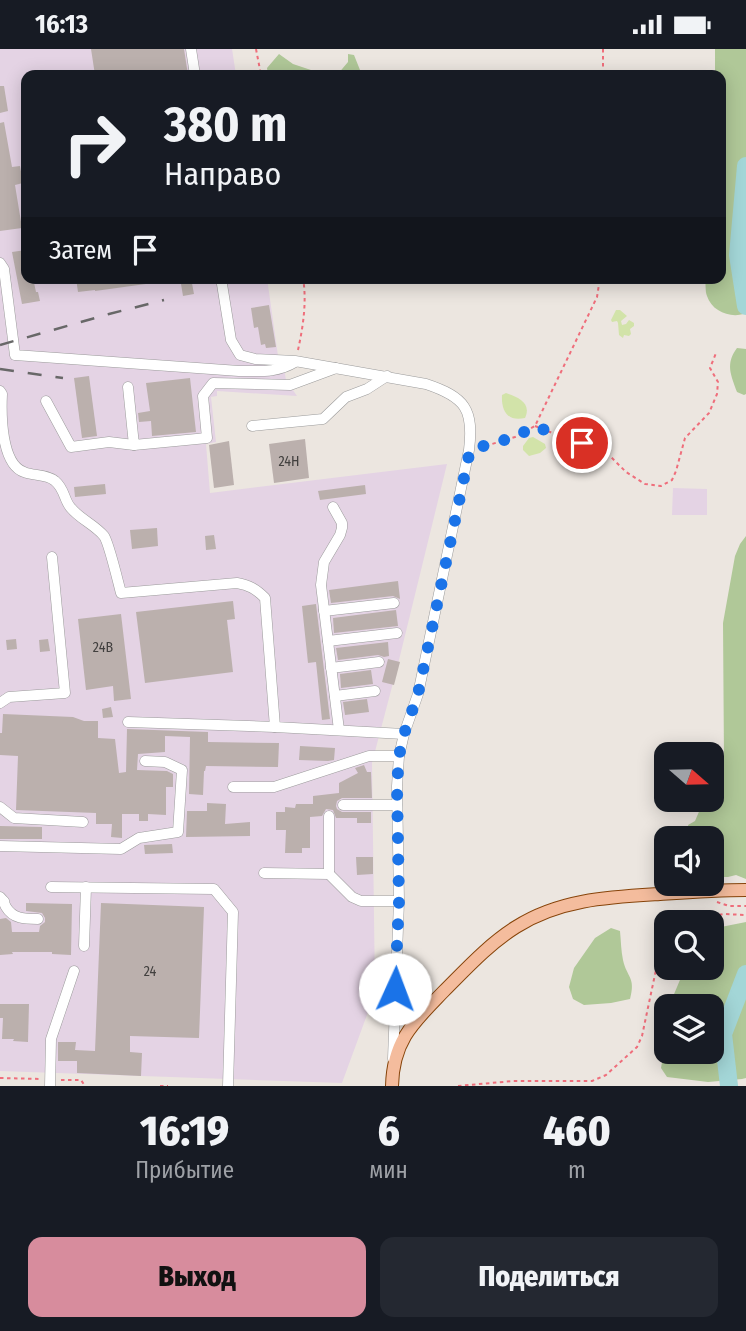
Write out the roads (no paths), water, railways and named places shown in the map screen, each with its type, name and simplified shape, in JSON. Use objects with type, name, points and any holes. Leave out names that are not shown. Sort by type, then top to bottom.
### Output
[{"type":"main road","points":[[392,1086],[393,1067],[406,1034],[429,1007],[496,941],[518,926],[562,905],[589,899],[746,890]]},
{"type":"street","points":[[191,49],[193,70]]},
{"type":"street","points":[[0,263],[4,269],[15,355],[239,371],[284,369],[295,361]]},
{"type":"street","points":[[222,284],[230,340],[240,355],[255,359],[295,361],[426,384],[445,390],[457,398],[469,415],[472,431],[470,450],[423,673],[404,734],[397,772],[399,901],[393,1067]]},
{"type":"street","points":[[46,401],[71,447],[109,442],[134,445],[207,438],[203,396],[213,383],[290,385],[336,368]]},
{"type":"street","points":[[252,426],[323,419],[346,397],[367,389],[387,376]]},
{"type":"street","points":[[128,387],[134,445]]},
{"type":"street","points":[[0,391],[1,421],[10,460],[19,471],[55,481],[65,493],[68,506],[105,537],[121,593],[237,583],[258,590],[265,598],[275,727]]},
{"type":"street","points":[[333,507],[342,528],[324,562],[321,585],[338,730]]},
{"type":"street","points":[[0,703],[9,697],[65,693],[52,557]]},
{"type":"street","points":[[324,611],[394,603]]},
{"type":"street","points":[[328,641],[397,632]]},
{"type":"street","points":[[331,667],[379,662]]},
{"type":"street","points":[[334,696],[375,691]]},
{"type":"street","points":[[128,722],[404,734]]},
{"type":"street","points":[[233,787],[274,787],[369,756],[399,756]]},
{"type":"street","points":[[0,846],[121,849],[139,838],[178,832],[182,770],[165,762],[145,761]]},
{"type":"street","points":[[343,805],[397,806]]},
{"type":"street","points":[[0,807],[15,818],[83,822]]},
{"type":"street","points":[[329,816],[329,874]]},
{"type":"street","points":[[264,873],[329,874],[352,897],[361,901],[399,901]]},
{"type":"street","points":[[51,887],[215,889],[233,912],[228,1086]]},
{"type":"street","points":[[84,946],[86,887]]},
{"type":"street","points":[[0,897],[7,910],[19,918],[38,919]]},
{"type":"street","points":[[50,1086],[51,1039],[74,971]]},
{"type":"street","points":[[395,989],[406,1007],[415,1011],[429,1007]]},
{"type":"waterway","points":[[746,166],[738,255],[746,306]]},
{"type":"waterway","points":[[729,1086],[723,1034],[746,974]]},
{"type":"railway","points":[[0,345],[164,300]]},
{"type":"railway","points":[[0,369],[63,378]]}]
